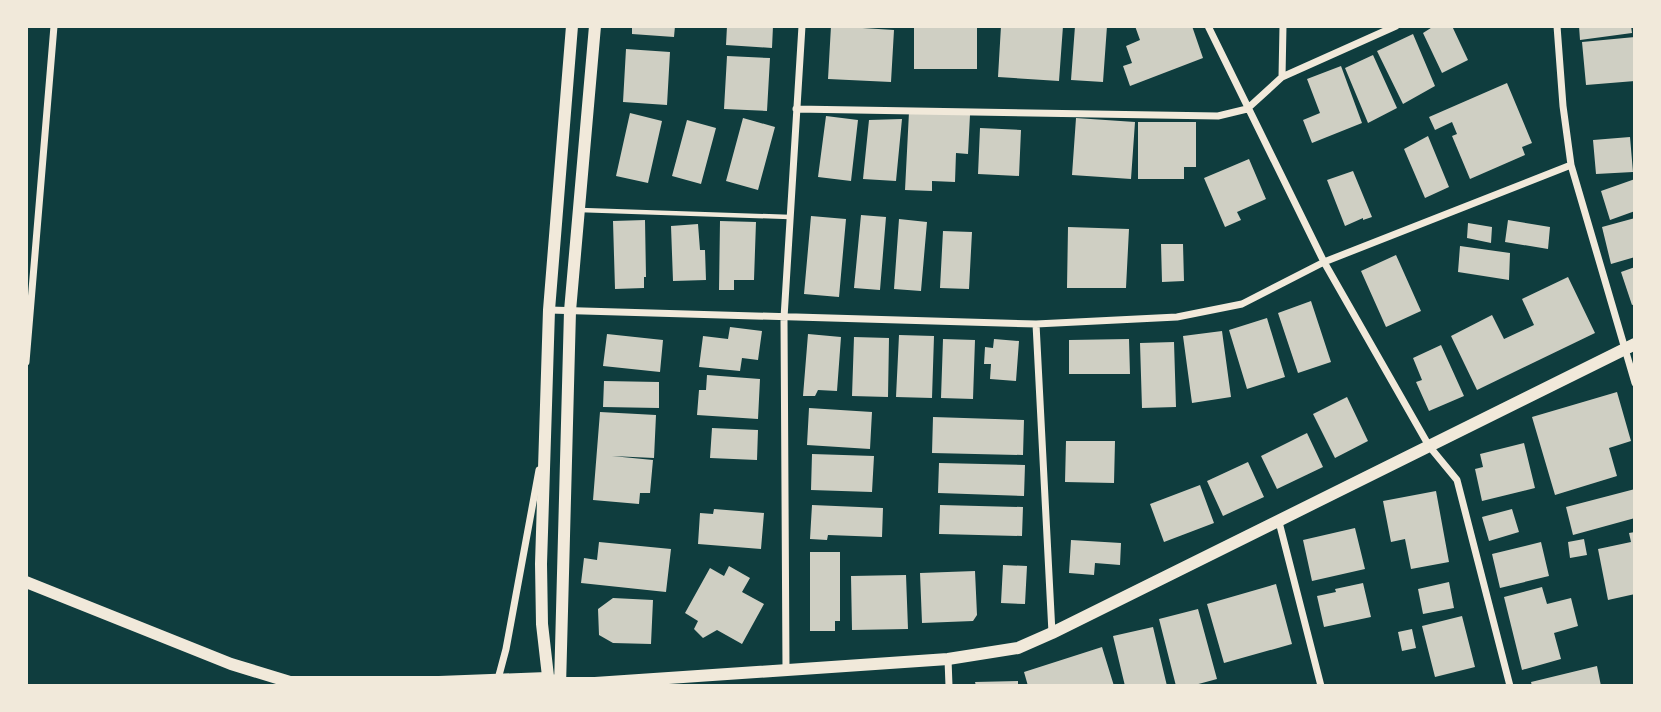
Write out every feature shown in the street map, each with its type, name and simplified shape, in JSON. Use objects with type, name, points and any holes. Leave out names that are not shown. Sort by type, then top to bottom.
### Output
[{"type":"street","points":[[26,362],[54,26]]},
{"type":"street","points":[[554,683],[542,624],[541,564],[549,310],[572,26]]},
{"type":"street","points":[[554,683],[570,311],[595,26]]},
{"type":"street","points":[[786,668],[784,318],[802,26]]},
{"type":"street","points":[[1208,26],[1324,262],[1429,446],[1457,480],[1510,686]]},
{"type":"street","points":[[1282,77],[1283,26]]},
{"type":"street","points":[[796,109],[1218,116],[1247,109],[1282,77],[1396,26]]},
{"type":"street","points":[[1557,26],[1563,106],[1571,164],[1630,346],[1635,383]]},
{"type":"street","points":[[549,310],[1036,324],[1177,317],[1242,304],[1324,262],[1571,164]]},
{"type":"street","points":[[1036,324],[1052,633]]},
{"type":"street","points":[[26,582],[220,660],[290,684],[498,679],[554,683],[948,659],[1018,648],[1052,633],[1630,346]]},
{"type":"street","points":[[498,679],[525,555],[545,432]]},
{"type":"street","points":[[1279,522],[1321,686]]},
{"type":"street","points":[[948,659],[949,686]]},
{"type":"lane","points":[[579,210],[790,217]]},
{"type":"building","points":[[632,26],[675,26],[674,37],[632,34]]},
{"type":"building","points":[[727,26],[773,26],[772,48],[726,45]]},
{"type":"building","points":[[831,26],[894,30],[891,82],[828,79]]},
{"type":"building","points":[[914,26],[977,26],[977,69],[914,69]]},
{"type":"building","points":[[1001,26],[1063,26],[1059,81],[998,77]]},
{"type":"building","points":[[1075,26],[1107,26],[1103,82],[1071,80]]},
{"type":"building","points":[[1135,26],[1192,26],[1203,58],[1130,86],[1123,66],[1132,63],[1126,46],[1140,40]]},
{"type":"building","points":[[1434,26],[1452,26],[1468,60],[1442,73],[1423,33]]},
{"type":"building","points":[[1579,26],[1631,26],[1632,33],[1580,40]]},
{"type":"building","points":[[1413,34],[1435,86],[1403,104],[1377,51]]},
{"type":"building","points":[[1635,37],[1635,81],[1586,85],[1582,42]]},
{"type":"building","points":[[626,49],[670,52],[667,105],[623,102]]},
{"type":"building","points":[[1373,55],[1397,108],[1368,123],[1345,68]]},
{"type":"building","points":[[727,56],[770,58],[767,111],[724,109]]},
{"type":"building","points":[[1341,66],[1362,123],[1312,143],[1303,120],[1320,113],[1307,79]]},
{"type":"building","points":[[1507,83],[1532,143],[1522,147],[1525,155],[1470,179],[1452,136],[1457,134],[1452,122],[1435,130],[1429,117]]},
{"type":"building","points":[[909,112],[970,115],[968,154],[956,153],[955,182],[932,181],[932,191],[905,190]]},
{"type":"building","points":[[630,113],[662,121],[648,183],[616,176]]},
{"type":"building","points":[[826,116],[858,120],[851,181],[818,177]]},
{"type":"building","points":[[743,118],[775,127],[758,190],[726,181]]},
{"type":"building","points":[[1076,118],[1135,122],[1131,179],[1072,175]]},
{"type":"building","points":[[902,119],[896,181],[863,179],[869,120]]},
{"type":"building","points":[[687,120],[716,128],[701,184],[672,176]]},
{"type":"building","points":[[1138,122],[1196,122],[1196,167],[1184,167],[1184,179],[1138,179]]},
{"type":"building","points":[[980,128],[1021,130],[1019,176],[978,174]]},
{"type":"building","points":[[1428,136],[1449,187],[1425,198],[1404,149]]},
{"type":"building","points":[[1630,137],[1633,172],[1596,174],[1593,140]]},
{"type":"building","points":[[1249,159],[1266,199],[1237,212],[1241,220],[1225,227],[1204,178]]},
{"type":"building","points":[[1353,171],[1372,217],[1345,226],[1327,180]]},
{"type":"building","points":[[1635,179],[1635,211],[1610,220],[1601,191]]},
{"type":"building","points":[[861,215],[886,217],[880,290],[854,288]]},
{"type":"building","points":[[811,216],[846,219],[839,297],[804,294]]},
{"type":"building","points":[[1635,218],[1635,257],[1611,264],[1602,227]]},
{"type":"building","points":[[899,219],[927,222],[921,291],[894,289]]},
{"type":"building","points":[[645,220],[644,288],[615,289],[613,221]]},
{"type":"building","points":[[1508,220],[1550,227],[1548,249],[1505,242]]},
{"type":"building","points":[[720,221],[756,222],[754,280],[734,280],[734,290],[719,290]]},
{"type":"building","points":[[1468,223],[1492,227],[1491,243],[1467,238]]},
{"type":"building","points":[[698,224],[700,250],[705,250],[706,280],[673,281],[671,226]]},
{"type":"building","points":[[1068,227],[1129,229],[1126,288],[1067,288]]},
{"type":"building","points":[[943,231],[972,232],[969,289],[940,288]]},
{"type":"building","points":[[1161,244],[1183,244],[1184,281],[1162,282]]},
{"type":"building","points":[[1460,246],[1510,253],[1509,280],[1458,272]]},
{"type":"building","points":[[1396,255],[1421,311],[1386,327],[1361,271]]},
{"type":"building","points":[[1635,267],[1635,304],[1632,305],[1621,272]]},
{"type":"building","points":[[1568,277],[1595,333],[1477,390],[1451,336],[1492,315],[1504,339],[1534,325],[1522,299]]},
{"type":"building","points":[[1311,301],[1331,362],[1298,373],[1278,313]]},
{"type":"building","points":[[1267,318],[1285,377],[1247,389],[1229,330]]},
{"type":"building","points":[[730,327],[762,331],[758,360],[742,358],[740,371],[699,367],[703,336],[728,339]]},
{"type":"building","points":[[1222,331],[1231,397],[1192,403],[1183,336]]},
{"type":"building","points":[[607,334],[663,340],[660,372],[603,366]]},
{"type":"building","points":[[808,334],[841,337],[837,391],[818,390],[815,396],[803,396]]},
{"type":"building","points":[[899,335],[934,336],[932,398],[896,397]]},
{"type":"building","points":[[854,337],[889,338],[888,397],[852,396]]},
{"type":"building","points":[[943,339],[975,340],[973,399],[941,398]]},
{"type":"building","points":[[994,339],[1019,341],[1016,381],[990,379],[991,364],[984,364],[985,347],[993,348]]},
{"type":"building","points":[[1129,339],[1130,374],[1069,374],[1069,340]]},
{"type":"building","points":[[1174,342],[1176,407],[1142,408],[1140,343]]},
{"type":"building","points":[[1441,345],[1464,396],[1429,411],[1416,382],[1422,380],[1413,358]]},
{"type":"building","points":[[707,375],[760,379],[758,419],[697,415],[699,390],[706,390]]},
{"type":"building","points":[[604,381],[659,382],[659,408],[603,407]]},
{"type":"building","points":[[1617,392],[1631,441],[1609,448],[1617,476],[1555,495],[1532,417]]},
{"type":"building","points":[[1347,397],[1368,441],[1335,458],[1313,414]]},
{"type":"building","points":[[809,408],[872,412],[870,449],[807,445]]},
{"type":"building","points":[[600,412],[656,415],[654,458],[612,456],[653,460],[650,493],[640,493],[639,504],[593,500]]},
{"type":"building","points":[[933,417],[1024,420],[1023,455],[932,453]]},
{"type":"building","points":[[712,428],[758,430],[757,460],[710,458]]},
{"type":"building","points":[[1307,433],[1323,467],[1277,489],[1261,456]]},
{"type":"building","points":[[1066,441],[1115,441],[1114,483],[1065,482]]},
{"type":"building","points":[[1524,443],[1535,488],[1482,501],[1475,469],[1483,467],[1480,454]]},
{"type":"building","points":[[812,454],[874,456],[872,492],[811,490]]},
{"type":"building","points":[[1248,462],[1264,497],[1223,516],[1207,481]]},
{"type":"building","points":[[939,463],[1025,465],[1024,496],[938,493]]},
{"type":"building","points":[[1200,485],[1214,523],[1164,542],[1150,504]]},
{"type":"building","points":[[1635,489],[1635,518],[1573,535],[1566,507]]},
{"type":"building","points":[[1436,491],[1449,562],[1411,569],[1405,539],[1391,542],[1383,501]]},
{"type":"building","points":[[812,505],[883,508],[882,537],[828,535],[827,540],[810,539]]},
{"type":"building","points":[[940,505],[1023,507],[1022,536],[939,534]]},
{"type":"building","points":[[714,509],[764,513],[761,549],[698,544],[700,513],[713,514]]},
{"type":"building","points":[[1512,509],[1519,532],[1489,541],[1482,517]]},
{"type":"building","points":[[1355,528],[1365,569],[1312,581],[1303,540]]},
{"type":"building","points":[[1635,532],[1635,594],[1608,600],[1598,549],[1631,542],[1629,533]]},
{"type":"building","points":[[1584,539],[1587,555],[1570,558],[1568,542]]},
{"type":"building","points":[[1071,540],[1121,543],[1120,565],[1095,563],[1094,575],[1069,573]]},
{"type":"building","points":[[599,542],[671,549],[666,592],[581,583],[584,558],[597,560]]},
{"type":"building","points":[[1541,542],[1549,576],[1500,588],[1492,554]]},
{"type":"building","points":[[810,552],[840,552],[840,621],[835,621],[835,631],[810,631]]},
{"type":"building","points":[[1003,565],[1027,566],[1025,604],[1001,603]]},
{"type":"building","points":[[729,566],[750,578],[742,592],[764,604],[742,644],[717,630],[703,638],[694,629],[698,621],[685,613],[710,568],[724,576]]},
{"type":"building","points":[[975,571],[977,615],[973,621],[922,623],[920,573]]},
{"type":"building","points":[[906,575],[908,629],[852,630],[851,576]]},
{"type":"building","points":[[1449,582],[1454,608],[1423,614],[1418,589]]},
{"type":"building","points":[[1363,583],[1371,617],[1324,627],[1317,596]]},
{"type":"building","points":[[1276,584],[1292,644],[1224,663],[1207,604]]},
{"type":"building","points":[[1542,587],[1547,604],[1571,598],[1578,626],[1554,633],[1561,659],[1522,670],[1504,597]]},
{"type":"building","points":[[613,598],[653,600],[651,644],[613,643],[599,635],[598,609]]},
{"type":"building","points":[[1198,609],[1217,679],[1191,686],[1176,686],[1159,619]]},
{"type":"building","points":[[1462,616],[1475,667],[1435,677],[1422,626]]},
{"type":"building","points":[[1153,627],[1167,686],[1125,686],[1113,636]]},
{"type":"building","points":[[1412,629],[1416,648],[1402,651],[1398,632]]},
{"type":"building","points":[[1102,647],[1114,686],[1028,686],[1024,672]]},
{"type":"building","points":[[1597,666],[1601,686],[1532,686],[1531,682]]},
{"type":"building","points":[[1018,681],[1018,686],[976,686],[975,682]]}]
